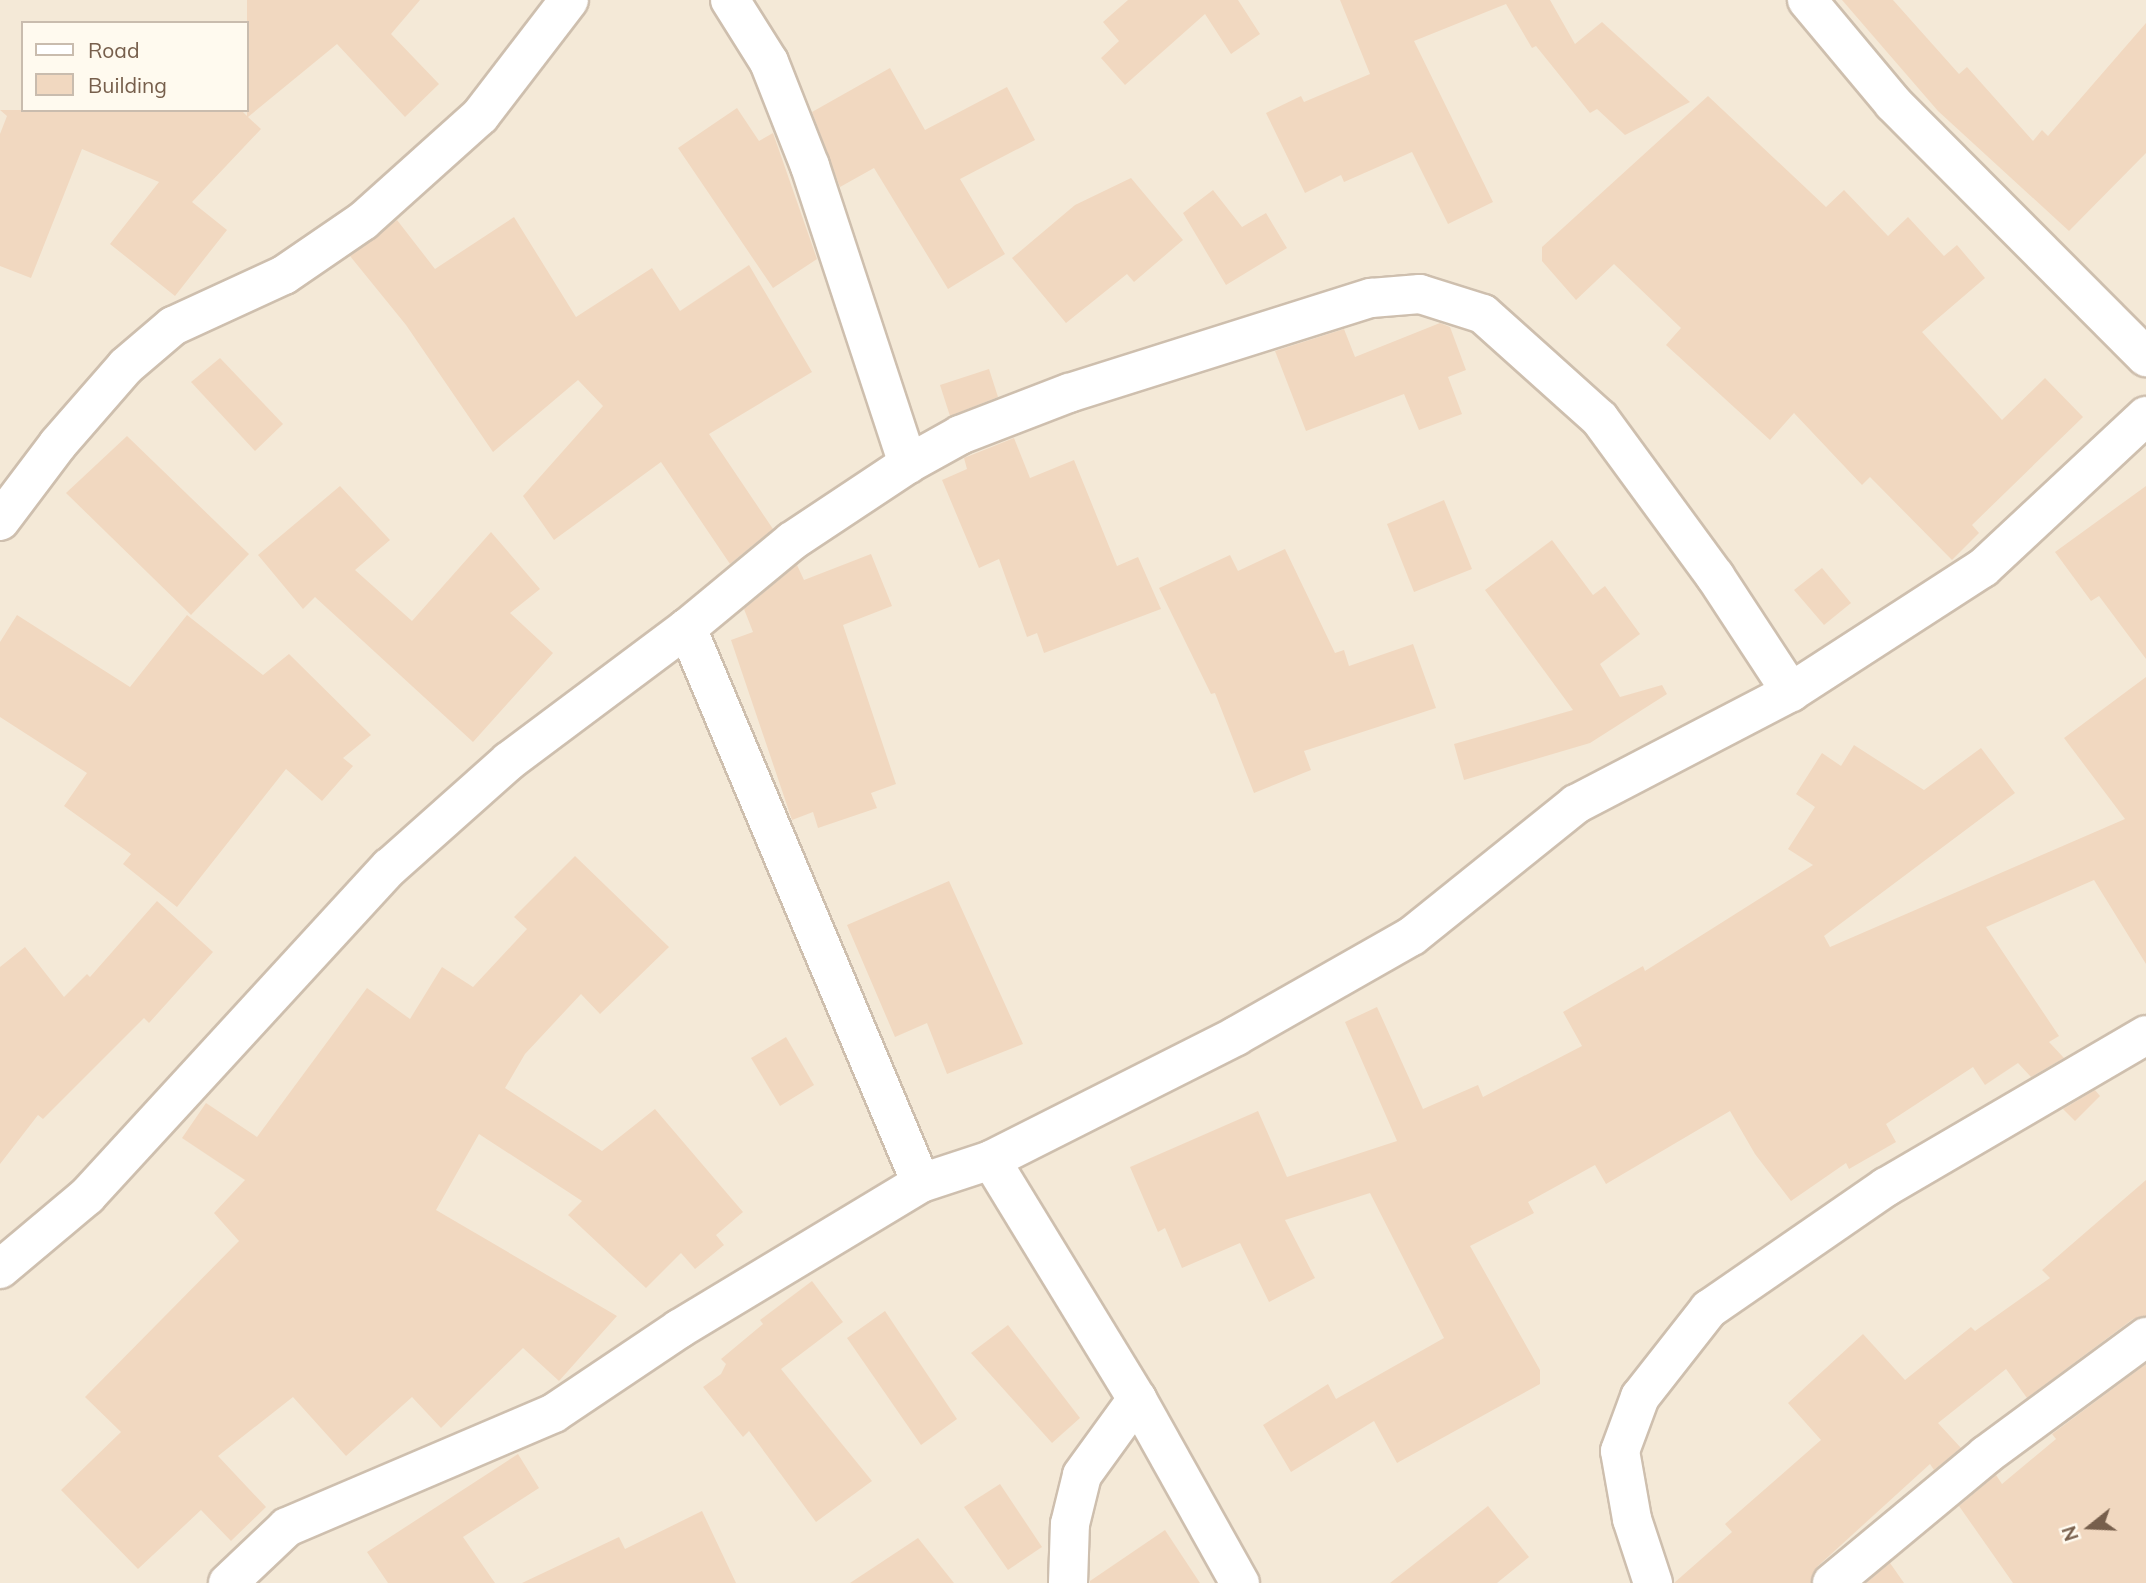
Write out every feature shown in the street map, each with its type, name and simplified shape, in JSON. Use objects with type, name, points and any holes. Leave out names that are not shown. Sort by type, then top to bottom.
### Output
[{"type":"street","points":[[0,521],[58,444],[126,366],[173,326],[284,275],[363,221],[480,116],[569,0]]},
{"type":"street","points":[[730,0],[769,62],[789,111],[908,464]]},
{"type":"street","points":[[1807,0],[1893,103],[2146,357]]},
{"type":"street","points":[[0,1269],[88,1196],[390,867],[509,761],[687,628],[792,541],[908,464],[960,435],[1069,393],[1371,298],[1420,294],[1483,314],[1600,419],[1715,576],[1791,692]]},
{"type":"street","points":[[228,1583],[288,1527],[554,1413],[678,1329],[921,1183],[991,1160],[1236,1036],[1412,936],[1576,804],[1791,692],[1983,568],[2146,416]]},
{"type":"street","points":[[687,628],[921,1183]]},
{"type":"street","points":[[1653,1583],[1632,1519],[1620,1451],[1640,1397],[1709,1309],[1886,1187],[2146,1035]]},
{"type":"street","points":[[991,1160],[1137,1399],[1240,1583]]},
{"type":"street","points":[[1832,1583],[1986,1455],[2146,1337]]},
{"type":"street","points":[[1068,1583],[1070,1524],[1082,1475],[1137,1399]]},
{"type":"shaded area","points":[[0,0],[2146,0],[2146,1583],[0,1583]]},
{"type":"building","points":[[247,0],[420,0],[391,34],[439,84],[405,117],[337,44],[248,117],[261,129],[192,202],[227,230],[175,296],[110,244],[159,182],[82,149],[31,278],[0,266],[0,134],[7,116],[0,110],[243,112],[247,116]]},
{"type":"building","points":[[1128,0],[1238,0],[1260,34],[1231,54],[1205,14],[1125,85],[1101,58],[1119,41],[1103,22]]},
{"type":"building","points":[[1340,0],[1550,0],[1575,44],[1602,22],[1690,102],[1625,135],[1597,109],[1590,113],[1536,46],[1532,48],[1506,4],[1414,41],[1493,202],[1448,224],[1412,152],[1344,182],[1341,175],[1305,193],[1266,113],[1301,96],[1304,102],[1370,74]]},
{"type":"building","points":[[1842,0],[1893,0],[1959,74],[1967,67],[2033,141],[2042,130],[2048,136],[2146,23],[2146,153],[2069,231],[1938,111]]},
{"type":"building","points":[[890,68],[925,130],[1007,87],[1035,140],[960,179],[1005,254],[948,289],[874,168],[840,187],[812,112]]},
{"type":"building","points":[[1708,96],[1826,207],[1844,190],[1888,236],[1908,217],[1944,256],[1957,245],[1985,278],[1922,332],[2002,420],[2045,378],[2083,417],[1972,525],[1979,533],[1952,560],[1870,477],[1862,485],[1794,413],[1770,440],[1666,345],[1681,328],[1614,264],[1576,300],[1542,261],[1542,247]]},
{"type":"building","points":[[737,108],[759,141],[773,133],[817,259],[773,288],[678,148]]},
{"type":"building","points":[[1131,178],[1183,240],[1134,282],[1127,274],[1066,323],[1012,258],[1075,205]]},
{"type":"building","points":[[1213,190],[1242,227],[1266,213],[1287,248],[1226,285],[1183,213]]},
{"type":"building","points":[[514,217],[576,317],[652,268],[680,311],[749,265],[812,372],[709,434],[773,529],[730,564],[661,462],[554,540],[523,496],[603,406],[578,380],[493,452],[406,325],[350,256],[397,220],[435,269]]},
{"type":"building","points":[[1440,323],[1450,327],[1466,370],[1448,377],[1462,414],[1419,430],[1404,394],[1306,431],[1275,351],[1344,329],[1355,357]]},
{"type":"building","points":[[220,358],[283,424],[255,451],[191,382]]},
{"type":"building","points":[[989,369],[998,397],[950,416],[940,385]]},
{"type":"building","points":[[127,436],[249,554],[191,615],[66,493]]},
{"type":"building","points":[[1014,438],[1030,478],[1074,460],[1117,566],[1138,557],[1161,609],[1044,653],[1037,633],[1027,637],[999,559],[979,568],[942,480],[967,469],[964,458]]},
{"type":"building","points":[[340,486],[390,540],[355,570],[412,621],[491,532],[540,589],[510,613],[553,653],[473,742],[315,597],[303,609],[258,555]]},
{"type":"building","points":[[2146,486],[2146,659],[2099,596],[2091,601],[2055,552]]},
{"type":"building","points":[[1444,500],[1472,569],[1414,592],[1387,524]]},
{"type":"building","points":[[1552,540],[1593,595],[1605,586],[1640,634],[1600,664],[1620,697],[1662,685],[1667,694],[1590,743],[1464,780],[1454,744],[1573,710],[1485,590]]},
{"type":"building","points":[[1285,549],[1335,653],[1344,650],[1349,666],[1413,644],[1436,708],[1304,751],[1311,770],[1254,793],[1215,693],[1211,694],[1159,588],[1230,555],[1238,571]]},
{"type":"building","points":[[871,554],[892,606],[843,625],[896,784],[871,793],[877,808],[818,828],[813,812],[792,820],[731,640],[753,632],[744,609],[797,565],[804,580]]},
{"type":"building","points":[[1822,568],[1851,603],[1824,625],[1794,590]]},
{"type":"building","points":[[17,615],[130,687],[187,615],[263,675],[289,654],[371,735],[343,758],[353,766],[322,801],[286,769],[177,907],[123,864],[131,854],[64,806],[87,773],[0,717],[0,642]]},
{"type":"building","points":[[2146,677],[2146,964],[2094,880],[1986,927],[2059,1036],[2049,1042],[2064,1058],[2031,1077],[2018,1063],[1985,1085],[1973,1067],[1886,1124],[1896,1142],[1849,1169],[1846,1163],[1791,1201],[1755,1154],[1730,1111],[1606,1184],[1595,1165],[1528,1202],[1534,1213],[1470,1246],[1540,1370],[1540,1384],[1397,1463],[1374,1421],[1291,1472],[1263,1425],[1328,1384],[1336,1399],[1444,1338],[1370,1193],[1285,1220],[1315,1278],[1269,1302],[1240,1243],[1182,1268],[1165,1228],[1158,1232],[1130,1167],[1258,1111],[1287,1177],[1397,1141],[1345,1022],[1377,1007],[1423,1109],[1478,1085],[1483,1097],[1582,1046],[1563,1012],[1643,966],[1645,971],[1813,865],[1788,849],[1815,807],[1796,794],[1822,753],[1841,766],[1854,745],[1924,790],[1981,748],[2015,793],[1824,936],[1830,947],[2125,819],[2064,738]]},
{"type":"building","points":[[575,856],[669,947],[600,1014],[581,994],[525,1054],[505,1088],[602,1151],[655,1109],[743,1212],[716,1235],[724,1245],[695,1269],[681,1253],[646,1288],[568,1215],[582,1201],[479,1134],[436,1210],[617,1316],[559,1381],[523,1348],[441,1428],[412,1397],[346,1456],[293,1397],[218,1456],[266,1507],[231,1541],[201,1510],[138,1569],[61,1490],[121,1432],[85,1397],[239,1241],[214,1213],[245,1180],[182,1138],[206,1103],[257,1137],[367,988],[410,1019],[442,967],[473,987],[527,929],[514,917]]},
{"type":"building","points":[[949,881],[1023,1044],[947,1074],[927,1023],[895,1037],[847,925]]},
{"type":"building","points":[[157,901],[213,952],[149,1023],[144,1018],[43,1119],[38,1115],[0,1164],[0,967],[25,947],[64,997],[87,974],[90,977]]},
{"type":"building","points":[[786,1037],[814,1085],[780,1106],[751,1058]]},
{"type":"building","points":[[2095,1090],[2100,1096],[2075,1121],[2063,1109]]},
{"type":"building","points":[[2146,1180],[2146,1316],[2133,1319],[2027,1398],[2006,1369],[1938,1423],[1961,1448],[1934,1470],[1930,1464],[1818,1566],[1811,1583],[1674,1583],[1732,1532],[1725,1524],[1821,1440],[1788,1403],[1863,1334],[1905,1380],[1971,1327],[1975,1331],[2050,1278],[2042,1270]]},
{"type":"building","points":[[812,1281],[843,1322],[781,1369],[872,1481],[816,1522],[749,1431],[743,1437],[703,1387],[721,1374],[726,1364],[721,1359],[763,1324],[760,1320]]},
{"type":"building","points":[[885,1311],[957,1419],[921,1445],[847,1338]]},
{"type":"building","points":[[1008,1325],[1080,1418],[1052,1443],[971,1353]]},
{"type":"building","points":[[2146,1364],[2146,1583],[2013,1583],[1959,1506],[1996,1475],[2002,1484],[2056,1439],[2052,1434]]},
{"type":"building","points":[[518,1454],[539,1488],[463,1537],[495,1583],[388,1583],[367,1552]]},
{"type":"building","points":[[1000,1484],[1042,1547],[1008,1570],[964,1507]]},
{"type":"building","points":[[1488,1506],[1529,1557],[1497,1583],[1390,1583]]},
{"type":"building","points":[[702,1511],[736,1583],[522,1583],[619,1537],[625,1549]]},
{"type":"building","points":[[1165,1530],[1200,1583],[1090,1583],[1090,1581]]},
{"type":"building","points":[[918,1538],[954,1583],[850,1583]]},
{"type":"building","points":[[1890,1563],[1904,1583],[1866,1583]]}]
